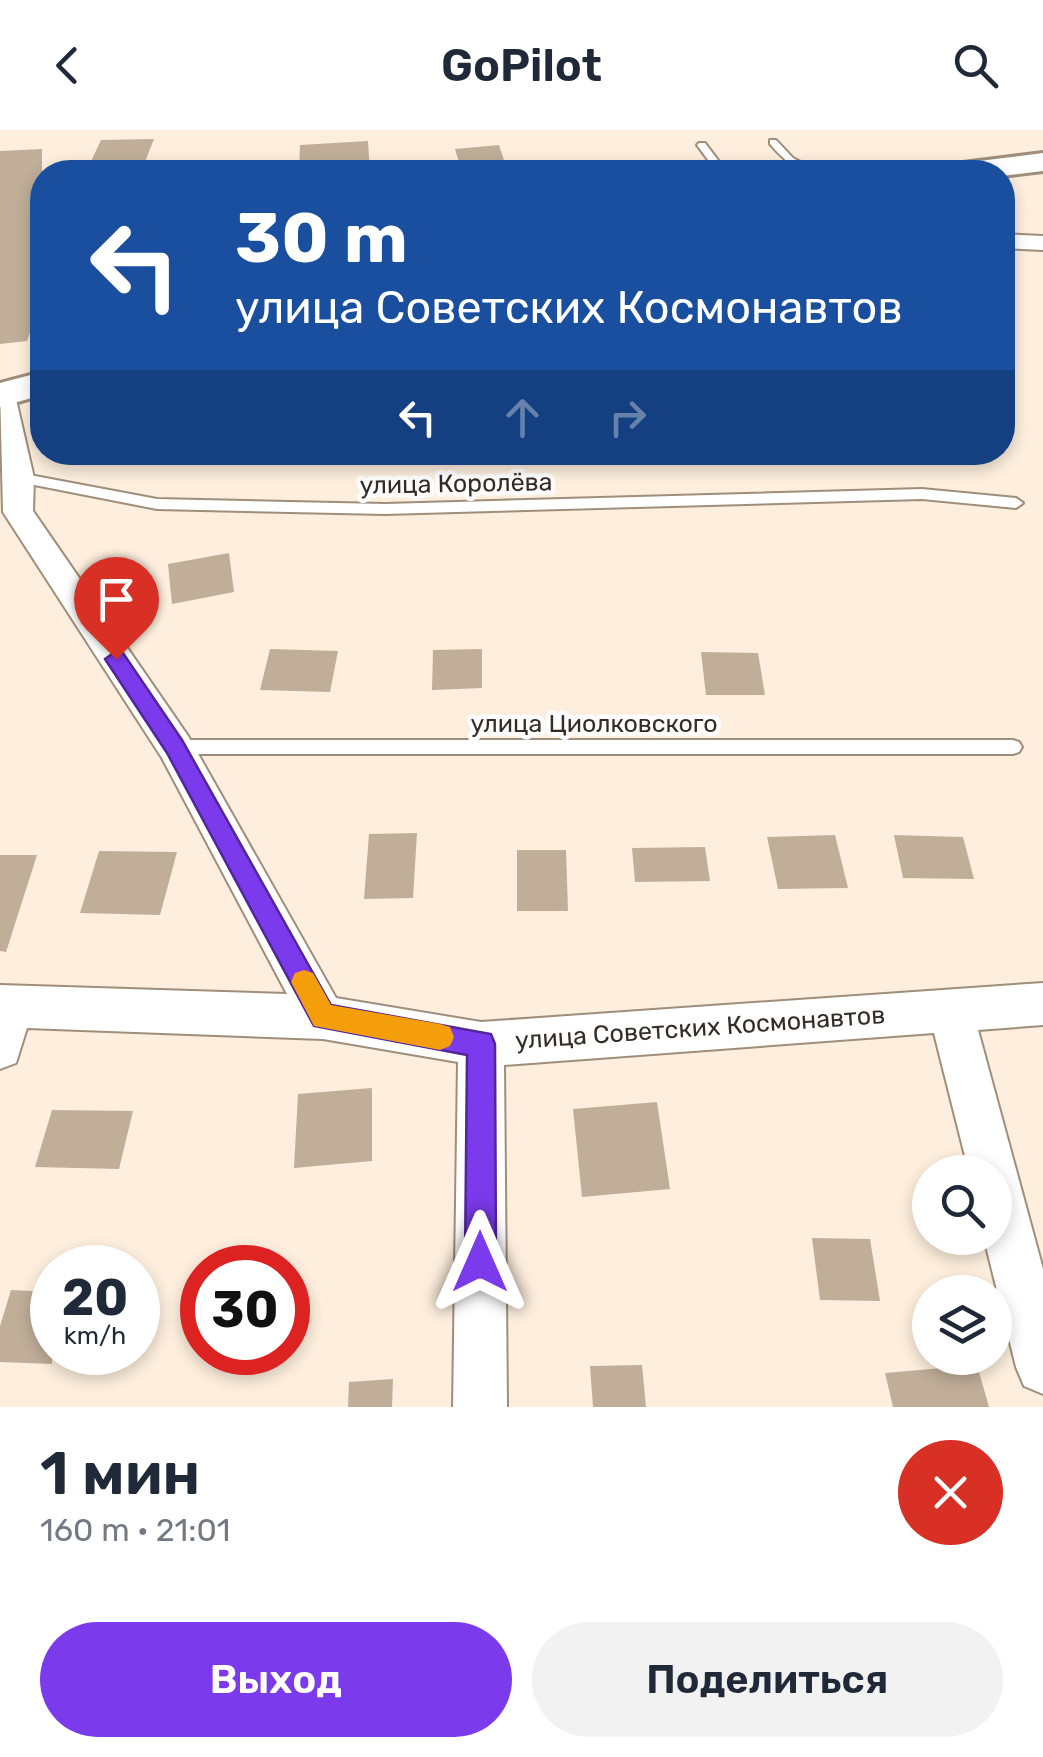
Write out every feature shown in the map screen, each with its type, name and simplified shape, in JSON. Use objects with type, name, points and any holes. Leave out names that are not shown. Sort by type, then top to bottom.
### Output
[{"type":"main road","points":[[1015,166],[1043,162]]},
{"type":"main road","points":[[0,395],[30,387]]},
{"type":"street","points":[[1015,241],[1043,242]]},
{"type":"street","points":[[0,395],[19,478],[18,512],[174,747],[323,1017]]},
{"type":"street","name":"улица Советских Космонавтов","points":[[3,1020],[323,1017],[481,1044],[1043,1004]]},
{"type":"street","points":[[950,1008],[988,1155]]},
{"type":"street","points":[[480,1407],[481,1044]]},
{"type":"street","points":[[1012,1248],[1043,1367]]},
{"type":"lane","points":[[773,142],[789,160]]},
{"type":"lane","points":[[702,144],[713,160]]},
{"type":"lane","name":"улица Королёва","points":[[19,478],[118,498],[195,505],[385,509],[922,494],[1016,503]]},
{"type":"lane","name":"улица Циолковского","points":[[174,747],[1013,747]]},
{"type":"building","points":[[154,139],[146,160],[92,160],[101,140]]},
{"type":"building","points":[[368,141],[369,160],[299,160],[300,145]]},
{"type":"building","points":[[499,145],[504,160],[458,160],[455,149]]},
{"type":"building","points":[[42,149],[42,160],[30,160],[30,333],[27,341],[0,344],[0,151]]},
{"type":"building","points":[[229,553],[234,592],[172,604],[168,564]]},
{"type":"building","points":[[270,649],[338,651],[330,692],[260,690]]},
{"type":"building","points":[[482,649],[482,688],[432,690],[433,650]]},
{"type":"building","points":[[701,652],[758,653],[765,695],[706,695]]},
{"type":"building","points":[[417,833],[413,898],[364,899],[369,834]]},
{"type":"building","points":[[835,835],[848,888],[778,889],[767,837]]},
{"type":"building","points":[[894,835],[963,837],[974,879],[903,878]]},
{"type":"building","points":[[705,847],[710,881],[635,882],[632,848]]},
{"type":"building","points":[[517,850],[566,850],[568,911],[517,911]]},
{"type":"building","points":[[99,851],[177,852],[160,915],[80,913]]},
{"type":"building","points":[[0,855],[37,855],[6,952],[0,951]]},
{"type":"building","points":[[372,1088],[372,1161],[294,1168],[298,1094]]},
{"type":"building","points":[[657,1102],[670,1189],[582,1197],[573,1109]]},
{"type":"building","points":[[52,1110],[133,1111],[119,1169],[35,1167]]},
{"type":"building","points":[[812,1238],[870,1239],[880,1301],[820,1300]]},
{"type":"building","points":[[11,1290],[30,1291],[30,1363],[0,1362],[0,1326]]},
{"type":"building","points":[[642,1365],[646,1407],[593,1407],[590,1366]]},
{"type":"building","points":[[885,1373],[980,1375],[989,1407],[893,1407]]},
{"type":"building","points":[[393,1379],[392,1407],[348,1407],[349,1382]]},
{"type":"slow traffic","points":[[304,982],[323,1017],[440,1037]]},
{"type":"route","points":[[116,659],[174,747],[323,1017],[481,1044],[480,1262]]}]
